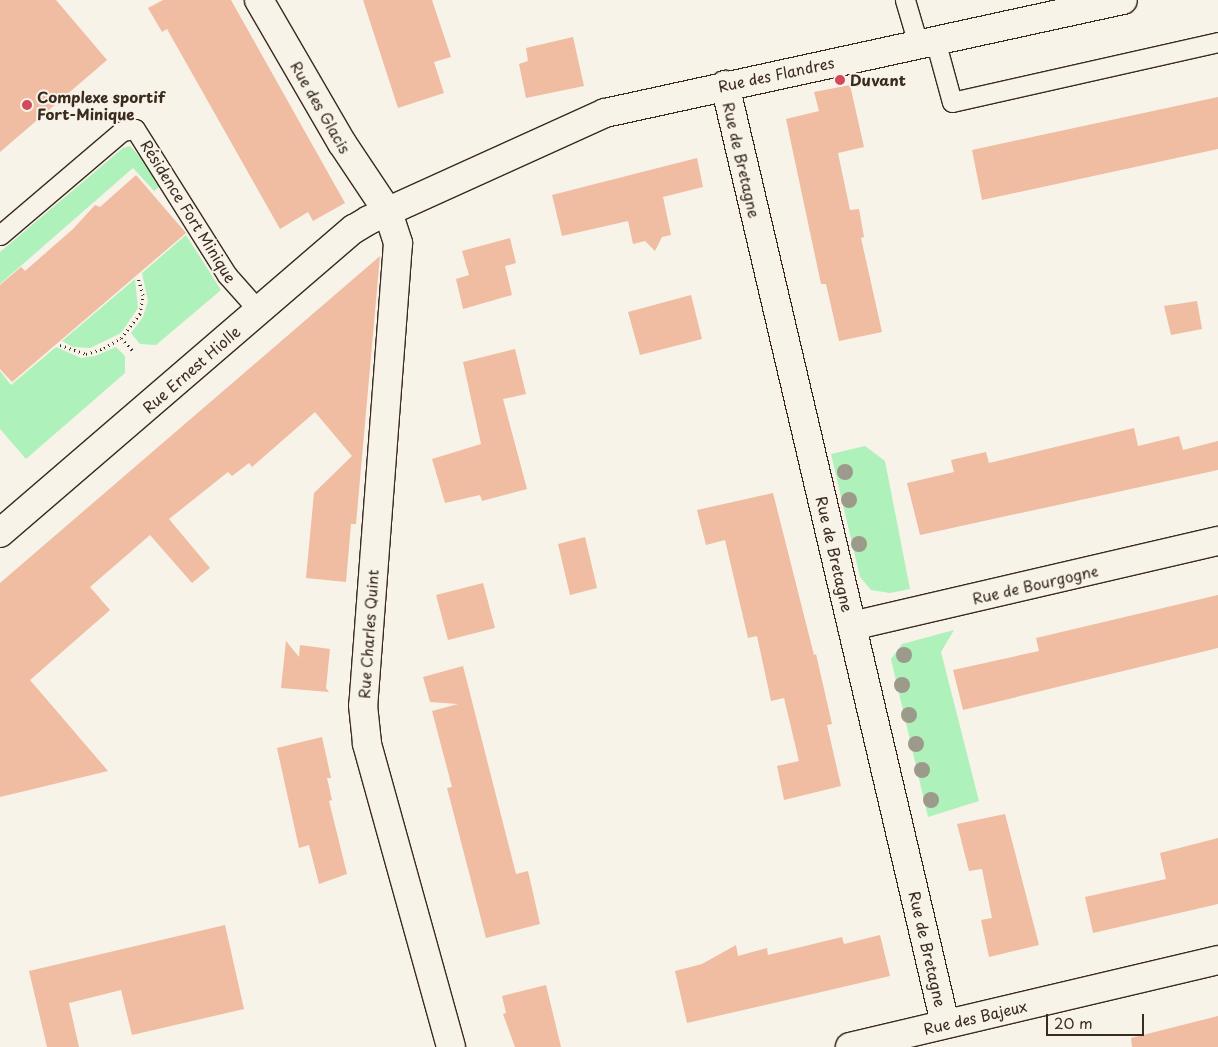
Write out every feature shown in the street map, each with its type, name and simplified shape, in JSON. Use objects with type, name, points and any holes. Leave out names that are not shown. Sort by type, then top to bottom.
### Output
[{"type":"street","name":"Rue des Glacis","points":[[259,0],[342,143],[388,212]]},
{"type":"street","name":"Rue des Flandres","points":[[388,212],[590,118],[725,85],[1123,0]]},
{"type":"street","name":"Rue de Bretagne","points":[[725,85],[945,1024]]},
{"type":"street","name":"Rue Ernest Hiolle","points":[[0,533],[354,229],[388,212]]},
{"type":"street","name":"Rue Charles Quint","points":[[388,212],[396,234],[399,252],[362,688],[364,724],[451,1047]]},
{"type":"street","name":"Rue de Bourgogne","points":[[852,626],[1218,541]]},
{"type":"street","name":"Rue des Bajeux","points":[[850,1047],[1218,960]]},
{"type":"lane","points":[[905,0],[952,102],[1218,42]]},
{"type":"lane","name":"Résidence Fort Minique","points":[[0,235],[122,131],[135,129],[227,275],[259,310]]},
{"type":"path","points":[[60,345],[86,354],[104,348],[122,338],[140,314],[143,295],[138,277]]},
{"type":"path","points":[[122,338],[134,352]]},
{"type":"green space","points":[[130,146],[142,159],[159,187],[154,191],[133,168],[0,284],[0,252],[123,148]]},
{"type":"green space","points":[[186,235],[221,290],[156,345],[140,344],[131,333],[143,317],[148,301],[142,273]]},
{"type":"green space","points":[[135,279],[138,308],[121,333],[90,348],[73,347],[62,341]]},
{"type":"green space","points":[[56,347],[81,358],[95,356],[116,347],[125,356],[125,373],[26,459],[0,429],[0,371],[11,385]]},
{"type":"green space","points":[[865,446],[885,461],[910,589],[890,593],[871,590],[860,577],[831,454]]},
{"type":"green space","points":[[954,630],[941,652],[979,801],[928,817],[891,659],[902,644]]},
{"type":"building","name":"Complexe sportif Fort-Minique","points":[[0,0],[56,0],[107,60],[0,152]]},
{"type":"building","points":[[163,0],[231,0],[345,203],[313,221],[308,212],[280,229],[167,29],[162,32],[148,8]]},
{"type":"building","points":[[363,0],[432,0],[451,57],[434,62],[444,93],[398,108]]},
{"type":"building","points":[[573,37],[584,86],[526,98],[519,64],[528,61],[526,48]]},
{"type":"building","points":[[850,85],[864,147],[838,153],[850,210],[859,209],[864,237],[861,238],[882,332],[839,341],[826,284],[821,284],[786,119],[819,111],[814,92]]},
{"type":"building","points":[[1218,97],[1218,149],[982,200],[972,150]]},
{"type":"building","points":[[697,158],[703,187],[663,197],[671,235],[662,237],[655,251],[645,241],[633,244],[628,221],[562,236],[552,195]]},
{"type":"building","points":[[136,175],[186,233],[12,382],[0,369],[0,285],[21,267],[25,271],[73,229],[95,205],[100,207]]},
{"type":"building","points":[[510,238],[516,263],[505,266],[512,295],[463,309],[456,279],[469,275],[462,251]]},
{"type":"building","points":[[380,256],[356,524],[351,524],[346,582],[306,578],[314,493],[352,456],[315,412],[252,467],[249,463],[232,476],[228,472],[169,519],[210,568],[192,583],[150,535],[90,587],[110,610],[30,680],[108,771],[0,797],[0,583]]},
{"type":"building","points":[[691,295],[702,339],[640,355],[628,312]]},
{"type":"building","points":[[1197,301],[1202,329],[1171,335],[1164,306]]},
{"type":"building","points":[[515,349],[526,394],[503,399],[527,489],[482,501],[480,495],[445,503],[432,459],[481,444],[463,362]]},
{"type":"building","points":[[1134,428],[1138,446],[1179,436],[1183,450],[1218,441],[1218,470],[920,535],[907,483],[954,472],[951,460],[986,452],[989,463]]},
{"type":"building","points":[[773,493],[814,655],[816,654],[832,724],[827,725],[841,786],[784,800],[777,766],[799,761],[784,698],[771,701],[757,636],[748,638],[725,540],[706,545],[697,510]]},
{"type":"building","points":[[585,537],[597,588],[570,595],[558,544]]},
{"type":"building","points":[[483,583],[495,628],[448,640],[436,595]]},
{"type":"building","points":[[1218,595],[1218,648],[963,710],[953,670],[1039,651],[1036,638]]},
{"type":"building","points":[[286,641],[299,657],[300,645],[330,649],[326,688],[329,692],[281,688]]},
{"type":"building","points":[[463,666],[516,874],[528,871],[540,924],[486,938],[447,788],[452,787],[432,711],[458,704],[430,702],[423,677]]},
{"type":"building","points":[[322,737],[331,778],[327,778],[332,800],[329,801],[347,874],[319,884],[309,845],[299,848],[277,748]]},
{"type":"building","points":[[1005,814],[1039,945],[989,957],[981,920],[992,918],[982,869],[969,871],[957,824]]},
{"type":"building","points":[[1218,838],[1218,904],[1093,933],[1085,897],[1166,879],[1160,853]]},
{"type":"building","points":[[225,925],[244,1009],[132,1035],[121,990],[69,1003],[79,1047],[47,1047],[29,971]]},
{"type":"building","points":[[880,935],[890,976],[687,1023],[675,971],[702,964],[736,945],[738,956],[767,948],[768,955],[842,937],[844,944]]},
{"type":"building","points":[[546,985],[561,1047],[515,1047],[503,1014],[506,1013],[502,996]]},
{"type":"building","points":[[1218,1016],[1218,1047],[1132,1047],[1131,1038]]},
{"type":"place","name":"Duvant","points":[[840,80]]},
{"type":"place","name":"Complexe sportif Fort-Minique","points":[[27,105]]}]
